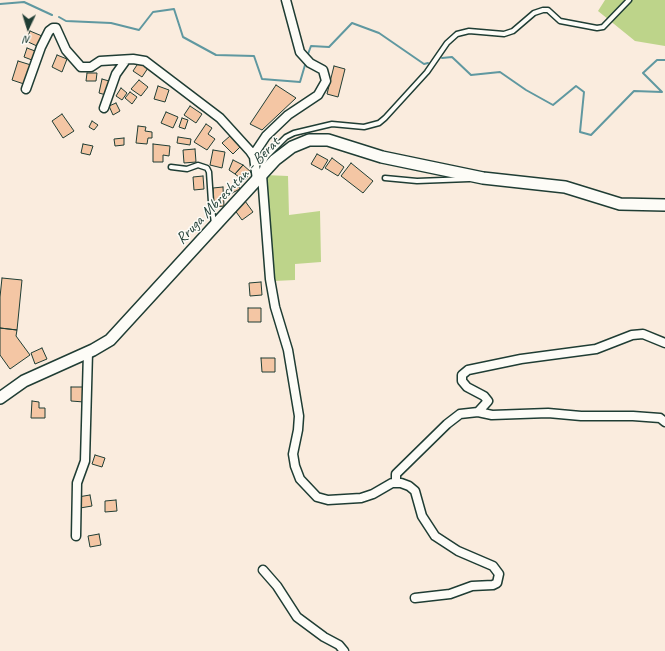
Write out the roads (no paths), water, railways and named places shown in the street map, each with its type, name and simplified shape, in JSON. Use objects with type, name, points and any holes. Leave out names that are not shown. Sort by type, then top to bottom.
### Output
[{"type":"street","points":[[254,158],[256,151],[266,136],[288,115],[318,95],[326,81],[323,70],[304,58],[300,52],[286,0]]},
{"type":"street","points":[[26,89],[41,47],[53,28],[56,28],[66,50],[81,67],[91,67],[100,61],[145,61],[209,108],[250,151],[254,158],[260,178],[270,279],[275,307],[288,350],[299,416],[293,454],[295,466],[300,479],[318,497],[328,500],[361,498],[396,483],[401,483],[415,491],[425,521],[435,536],[458,550],[493,566],[499,574],[497,583],[493,585],[472,586],[450,594],[415,598]]},
{"type":"street","points":[[104,108],[116,74],[126,60]]},
{"type":"street","name":"Rruga Mbreshtan - Berat","points":[[0,398],[24,381],[88,352],[110,340],[275,160],[292,146],[310,140],[328,140],[382,157],[483,178],[565,187],[620,204],[665,205]]},
{"type":"street","points":[[478,412],[488,401],[484,396],[467,387],[462,381],[462,375],[468,370],[522,359],[596,349],[632,335],[643,334],[665,343]]},
{"type":"street","points":[[76,536],[78,483],[85,461],[88,352]]},
{"type":"street","points":[[396,483],[396,474],[447,424],[460,414],[478,412],[492,414],[548,413],[581,416],[633,416],[660,418],[665,422]]},
{"type":"street","points":[[263,570],[277,586],[297,617],[329,641],[338,644],[344,651]]},
{"type":"lane","points":[[260,178],[263,163],[267,156],[286,136],[332,124],[364,127],[379,123],[427,72],[447,44],[457,34],[469,31],[504,34],[513,30],[534,13],[543,10],[548,10],[560,21],[597,28],[603,27],[629,0]]},
{"type":"lane","points":[[171,167],[187,169],[198,165],[207,168],[209,172],[211,202],[215,225]]},
{"type":"lane","points":[[385,178],[446,180],[483,178]]},
{"type":"waterway","points":[[0,4],[24,2],[52,15]]},
{"type":"waterway","points":[[59,17],[66,21],[111,23],[139,30],[153,12],[174,9],[183,37],[216,55],[254,56],[262,79],[300,82],[305,65]]},
{"type":"waterway","points":[[308,54],[311,46],[329,47],[352,23],[379,33],[424,64],[428,63]]},
{"type":"waterway","points":[[442,58],[452,57],[471,75],[500,72],[526,90],[553,105],[576,86],[584,92],[580,132],[591,135],[634,91],[662,92],[643,73],[657,60],[665,60]]}]
